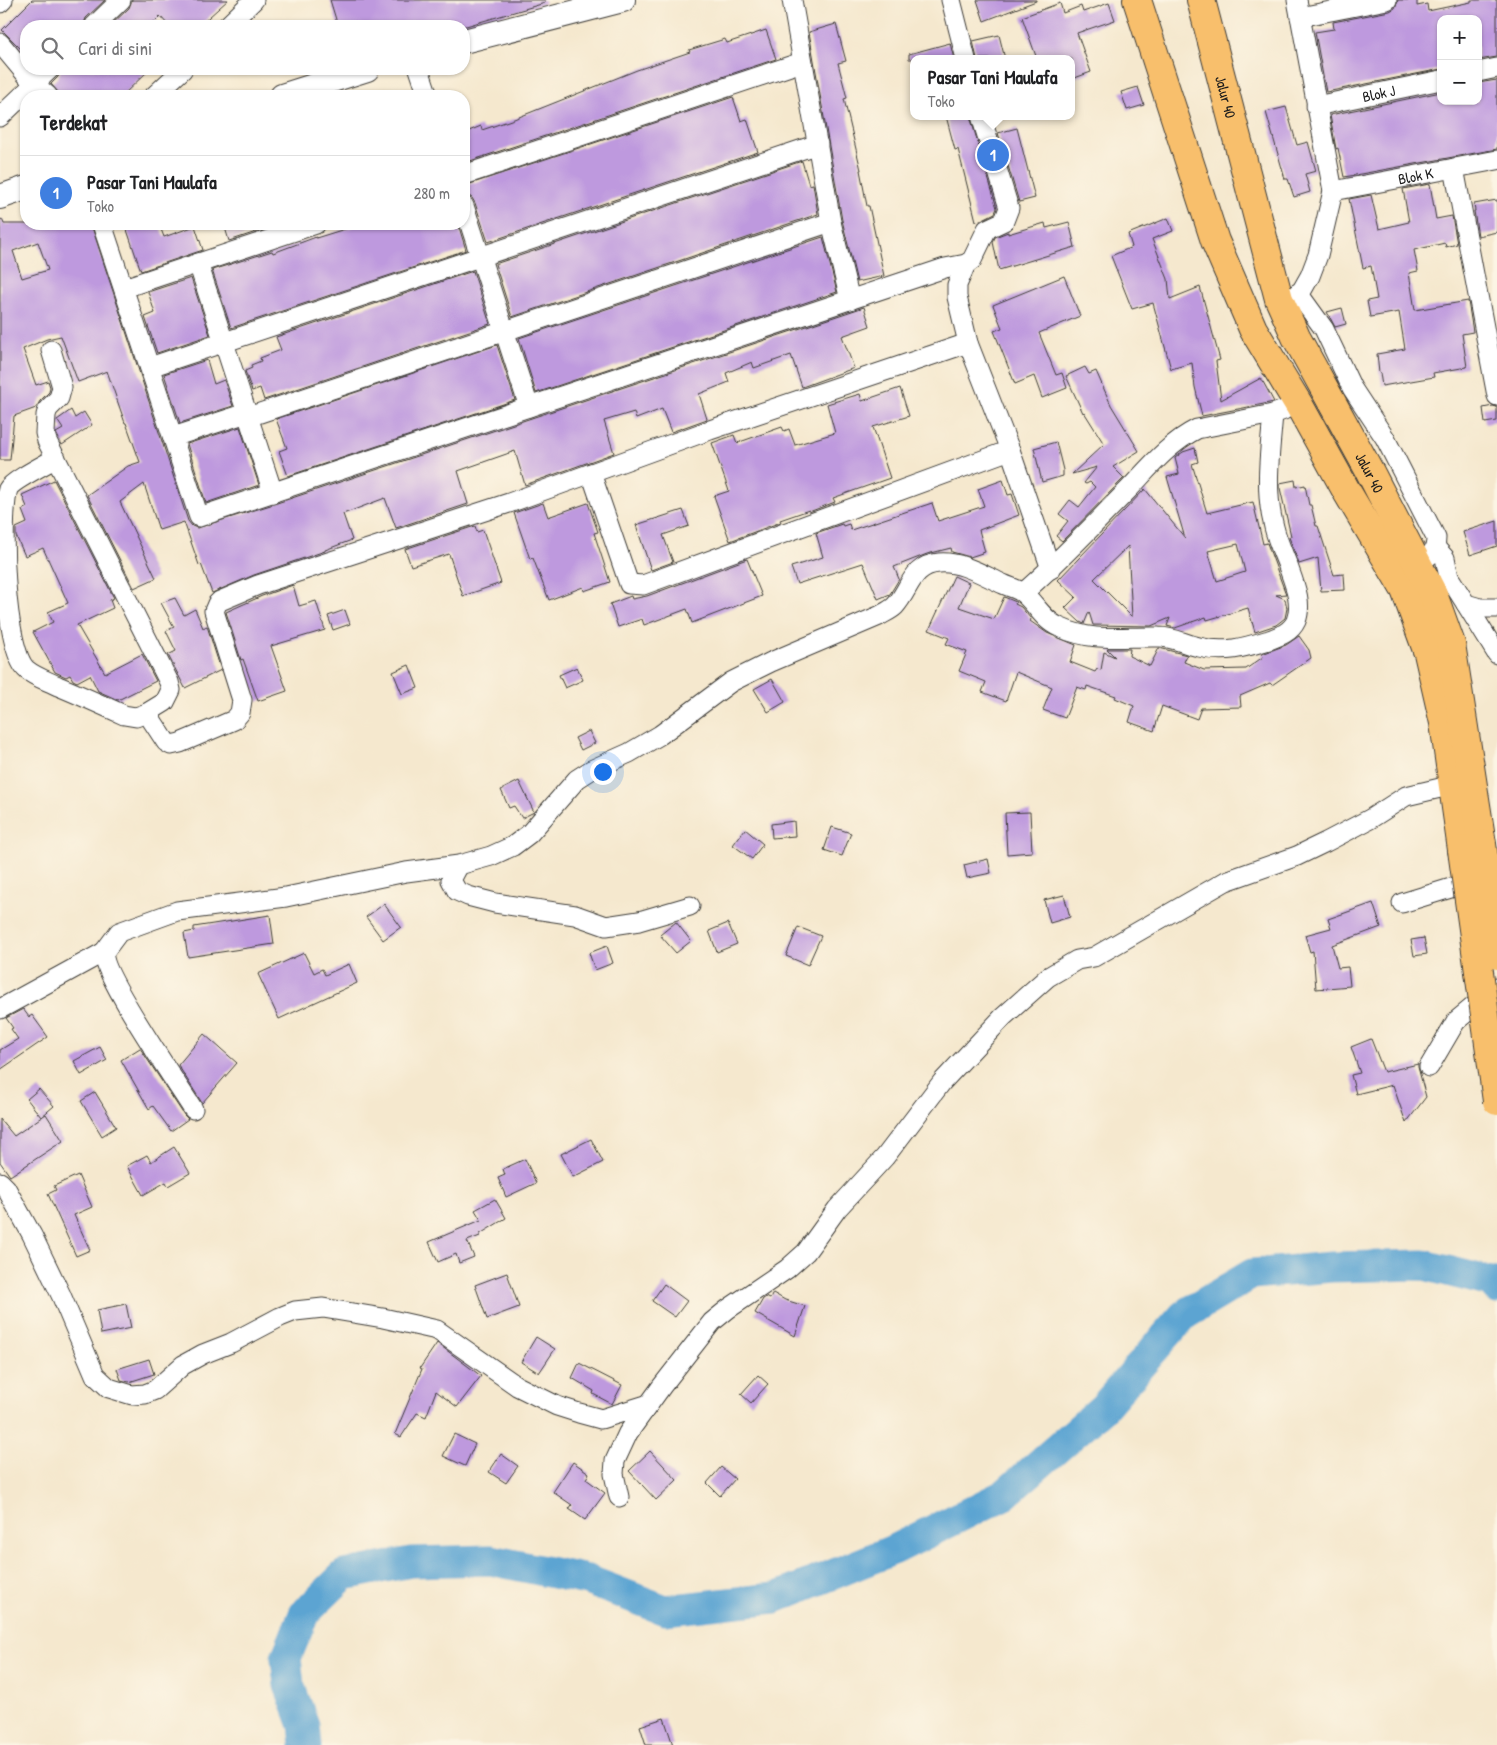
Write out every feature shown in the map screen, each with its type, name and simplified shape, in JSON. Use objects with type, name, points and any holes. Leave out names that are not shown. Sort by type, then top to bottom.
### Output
[{"type":"highway","name":"Jalur 40","points":[[1137,0],[1215,241],[1253,329],[1299,405],[1347,492],[1405,590],[1428,653],[1444,723],[1454,785],[1472,847],[1497,954]]},
{"type":"highway","name":"Jalur 40","points":[[1201,0],[1265,247],[1289,298],[1296,337],[1369,470],[1427,556],[1433,594],[1451,644],[1472,847]]},
{"type":"highway","points":[[1347,492],[1357,489],[1369,470]]},
{"type":"highway","points":[[1472,847],[1497,1101]]},
{"type":"street","points":[[0,3],[3,0]]},
{"type":"street","points":[[100,20],[121,0]]},
{"type":"street","points":[[233,20],[254,0]]},
{"type":"street","points":[[470,39],[623,0]]},
{"type":"street","points":[[792,0],[831,222],[850,300]]},
{"type":"street","points":[[951,0],[965,55]]},
{"type":"street","points":[[1387,0],[1298,9],[1333,191],[1318,255],[1310,276],[1301,292],[1289,298],[1324,329],[1352,388],[1385,438],[1436,538],[1427,556],[1445,558],[1449,577],[1497,654]]},
{"type":"street","points":[[0,43],[20,66]]},
{"type":"street","points":[[470,173],[802,62]]},
{"type":"street","points":[[1482,71],[1497,68]]},
{"type":"street","points":[[28,75],[41,90],[47,75]]},
{"type":"street","points":[[160,90],[177,75]]},
{"type":"street","points":[[301,90],[349,75]]},
{"type":"street","points":[[421,75],[426,90]]},
{"type":"street","name":"Blok J","points":[[1316,106],[1437,81]]},
{"type":"street","points":[[0,117],[20,104]]},
{"type":"street","points":[[104,230],[200,518],[945,268],[966,264],[972,260],[987,229],[1004,221],[1009,208],[982,120]]},
{"type":"street","points":[[150,367],[818,144]]},
{"type":"street","name":"Blok K","points":[[1333,191],[1497,160]]},
{"type":"street","points":[[1454,168],[1497,396]]},
{"type":"street","points":[[0,197],[20,190]]},
{"type":"street","points":[[173,437],[247,415],[831,222]]},
{"type":"street","points":[[470,225],[529,407]]},
{"type":"street","points":[[124,288],[298,230]]},
{"type":"street","points":[[198,263],[273,493]]},
{"type":"street","points":[[966,264],[957,285],[957,297],[968,343],[1010,450],[1051,570]]},
{"type":"street","points":[[147,713],[166,742],[171,745],[234,720],[240,713],[242,700],[214,611],[220,601],[258,585],[509,503],[710,430],[968,343]]},
{"type":"street","points":[[51,350],[62,387],[59,398],[48,409],[45,422],[46,441],[56,458],[169,682],[171,690],[165,702],[147,713],[136,716],[124,715],[40,678],[26,670],[14,645],[4,586],[2,550],[4,514],[8,490],[16,482],[56,458]]},
{"type":"street","points":[[1023,593],[1051,570],[1154,464],[1186,435],[1197,429],[1273,414],[1299,405]]},
{"type":"street","points":[[0,1009],[104,952],[119,932],[177,911],[286,897],[406,872],[459,865],[491,856],[522,840],[577,779],[660,735],[731,682],[771,662],[857,627],[895,606],[913,576],[923,568],[936,563],[955,564],[968,568],[1023,593],[1051,622],[1059,627],[1083,635],[1111,639],[1166,638],[1200,648],[1224,650],[1243,648],[1282,636],[1295,622],[1298,610],[1296,590],[1274,528],[1270,510],[1268,492],[1273,414]]},
{"type":"street","points":[[591,473],[629,584],[643,585],[1010,450]]},
{"type":"street","points":[[1466,604],[1480,608],[1497,608]]},
{"type":"street","points":[[619,1497],[614,1474],[619,1451],[628,1434],[662,1386],[712,1322],[728,1308],[787,1269],[806,1252],[837,1209],[885,1157],[942,1082],[1003,1017],[1048,977],[1077,960],[1094,958],[1226,881],[1289,859],[1326,842],[1370,819],[1406,796],[1454,785]]},
{"type":"street","points":[[459,865],[451,880],[457,891],[468,896],[495,903],[575,915],[606,926],[639,921],[690,906]]},
{"type":"street","points":[[1402,903],[1497,874]]},
{"type":"street","points":[[104,952],[105,963],[118,989],[193,1109]]},
{"type":"street","points":[[1429,1068],[1456,1021],[1497,987]]},
{"type":"street","points":[[0,1182],[6,1188],[32,1235],[95,1375],[109,1388],[132,1395],[145,1394],[155,1390],[183,1365],[202,1354],[231,1343],[287,1314],[309,1308],[323,1308],[361,1313],[437,1330],[517,1386],[557,1406],[579,1413],[601,1419],[650,1404]]},
{"type":"building","points":[[32,0],[105,0],[85,20],[20,20],[20,48],[2,30]]},
{"type":"building","points":[[132,0],[228,0],[206,20],[164,20],[160,16],[156,20],[116,20],[129,8]]},
{"type":"building","points":[[330,0],[545,0],[545,3],[470,25],[470,20],[336,20]]},
{"type":"building","points":[[977,0],[1036,0],[1036,1],[984,21]]},
{"type":"building","points":[[1398,0],[1417,0],[1417,6],[1427,4],[1428,11],[1471,2],[1471,0],[1497,0],[1497,57],[1482,59],[1482,15],[1437,15],[1437,70],[1326,92],[1315,32],[1334,29],[1333,22],[1390,11],[1395,8]]},
{"type":"building","points":[[1060,3],[1063,13],[1081,6],[1083,12],[1109,3],[1115,20],[1077,33],[1091,72],[1075,78],[1075,55],[1036,55],[1022,17]]},
{"type":"building","points":[[836,24],[846,61],[838,63],[847,98],[844,99],[884,276],[857,282],[842,220],[809,32]]},
{"type":"building","points":[[766,30],[776,59],[470,161],[470,131],[481,126],[482,130],[514,119],[637,70],[690,52],[689,50],[725,39],[727,43]]},
{"type":"building","points":[[999,35],[1004,55],[976,55],[973,41]]},
{"type":"building","points":[[950,43],[953,55],[910,55],[909,59],[909,54]]},
{"type":"building","points":[[59,75],[144,75],[128,90],[56,90],[51,84]]},
{"type":"building","points":[[1497,80],[1497,149],[1344,177],[1338,148],[1336,149],[1330,115],[1437,93],[1437,105],[1482,105],[1482,82]]},
{"type":"building","points":[[1138,87],[1144,105],[1127,110],[1121,92]]},
{"type":"building","points":[[733,97],[741,121],[747,119],[758,152],[488,242],[475,203],[470,197],[470,184]]},
{"type":"building","points":[[1286,107],[1297,145],[1308,142],[1316,171],[1305,174],[1310,192],[1294,197],[1288,179],[1285,179],[1266,112]]},
{"type":"building","points":[[947,120],[971,120],[997,208],[995,213],[981,220],[976,221],[958,149],[955,150]]},
{"type":"building","points":[[1017,128],[1035,198],[1019,202],[998,133]]},
{"type":"building","points":[[802,161],[809,185],[813,184],[818,214],[512,317],[495,264]]},
{"type":"building","points":[[1430,184],[1436,219],[1452,216],[1457,244],[1446,247],[1445,243],[1414,250],[1418,271],[1409,273],[1415,310],[1468,301],[1473,332],[1462,334],[1467,367],[1433,373],[1434,377],[1382,386],[1377,354],[1405,349],[1399,312],[1370,317],[1367,301],[1377,299],[1371,266],[1363,268],[1349,199],[1371,195],[1379,229],[1409,222],[1403,189]]},
{"type":"building","points":[[1497,200],[1497,232],[1478,236],[1474,204]]},
{"type":"building","points":[[1168,218],[1173,231],[1152,239],[1168,279],[1170,299],[1200,287],[1220,360],[1216,361],[1221,400],[1261,378],[1274,402],[1202,416],[1195,387],[1192,363],[1171,369],[1153,303],[1132,309],[1111,256],[1132,247],[1128,234]]},
{"type":"building","points":[[2,219],[4,224],[20,224],[20,230],[93,230],[188,521],[197,528],[864,307],[870,326],[842,336],[854,368],[802,387],[791,355],[754,368],[752,362],[726,373],[729,382],[699,394],[707,419],[671,432],[662,409],[636,419],[634,412],[604,421],[614,453],[525,485],[515,451],[458,471],[468,504],[396,528],[385,498],[343,514],[352,540],[254,575],[212,593],[201,564],[199,565],[184,522],[159,530],[144,484],[120,502],[156,578],[134,588],[87,495],[128,466],[140,462],[107,371],[78,382],[61,336],[47,339],[23,349],[36,385],[48,381],[49,392],[36,408],[14,416],[10,460],[0,460],[0,220]],"holes":[[[38,242],[48,270],[22,278],[13,251]]]},
{"type":"building","points":[[1069,222],[1075,247],[999,270],[993,242],[995,237],[1045,223],[1046,228]]},
{"type":"building","points":[[127,230],[161,230],[164,237],[184,230],[196,230],[203,250],[141,271]]},
{"type":"building","points":[[226,230],[262,230],[229,241]]},
{"type":"building","points":[[342,230],[460,230],[466,250],[231,328],[212,270],[272,251],[273,253]]},
{"type":"building","points":[[823,237],[837,292],[536,393],[519,338]]},
{"type":"building","points":[[473,271],[490,324],[264,400],[260,388],[252,391],[245,371],[252,368],[251,365],[261,361],[260,358],[281,350],[276,337]]},
{"type":"building","points":[[1064,276],[1080,316],[1039,333],[1056,375],[1062,373],[1067,388],[1042,398],[1034,376],[1015,384],[994,331],[1002,328],[993,305]]},
{"type":"building","points":[[191,278],[210,335],[157,353],[145,317],[155,313],[148,292]]},
{"type":"building","points":[[1342,308],[1346,324],[1335,327],[1327,312]]},
{"type":"building","points":[[497,345],[515,400],[288,476],[279,451],[287,448],[276,419]]},
{"type":"building","points":[[207,360],[214,384],[224,380],[233,406],[180,423],[164,374]]},
{"type":"building","points":[[1085,367],[1089,374],[1096,371],[1111,405],[1139,451],[1113,467],[1124,478],[1062,541],[1056,536],[1068,521],[1059,514],[1070,500],[1079,507],[1095,487],[1090,482],[1084,483],[1097,467],[1072,474],[1104,444],[1083,413],[1066,376]]},
{"type":"building","points":[[900,388],[909,416],[873,427],[890,478],[833,498],[835,502],[780,520],[781,522],[730,541],[714,496],[729,491],[712,443],[734,435],[737,443],[782,427],[784,431],[789,429],[795,445],[835,433],[827,404],[860,394],[862,401]]},
{"type":"building","points":[[1497,407],[1497,421],[1485,423],[1483,408]]},
{"type":"building","points":[[71,410],[75,418],[84,412],[92,425],[62,445],[56,433],[63,429],[57,420]]},
{"type":"building","points":[[240,427],[259,485],[206,503],[187,444]]},
{"type":"building","points":[[1056,442],[1063,476],[1042,482],[1034,448]]},
{"type":"building","points":[[1195,448],[1198,462],[1192,464],[1207,513],[1253,502],[1263,544],[1267,543],[1286,594],[1276,595],[1285,599],[1287,608],[1285,618],[1276,625],[1255,632],[1248,608],[1207,620],[1206,617],[1175,628],[1167,626],[1170,618],[1151,626],[1093,625],[1089,612],[1084,624],[1080,622],[1065,608],[1076,597],[1058,580],[1145,489],[1185,538],[1167,477],[1179,474],[1175,458],[1183,452]],"holes":[[[1238,544],[1245,572],[1217,581],[1208,551]],[[1128,546],[1132,617],[1094,579]]]},
{"type":"building","points":[[54,480],[114,598],[110,600],[113,608],[77,625],[105,673],[142,654],[156,681],[118,700],[98,691],[90,675],[77,682],[70,675],[66,677],[55,672],[33,632],[53,622],[48,612],[68,603],[43,548],[25,556],[16,536],[16,528],[27,523],[22,510],[27,507],[22,495]]},
{"type":"building","points":[[1003,480],[1008,495],[1012,494],[1019,515],[979,530],[985,552],[970,557],[952,552],[951,548],[927,554],[894,567],[899,579],[890,594],[878,599],[863,563],[797,584],[791,567],[823,557],[816,533],[842,524],[843,526],[849,524],[851,530],[932,503],[938,521],[984,506],[978,489]]},
{"type":"building","points":[[1295,480],[1296,487],[1305,485],[1309,505],[1311,505],[1316,526],[1318,526],[1334,575],[1344,574],[1345,590],[1321,591],[1318,558],[1299,564],[1289,537],[1291,536],[1280,488],[1280,483]]},
{"type":"building","points":[[543,503],[548,517],[588,503],[598,532],[594,533],[610,582],[584,591],[583,587],[549,600],[533,558],[530,559],[514,513]]},
{"type":"building","points":[[683,510],[689,526],[663,535],[673,562],[651,570],[636,525]]},
{"type":"building","points":[[1497,521],[1497,546],[1470,555],[1463,532]]},
{"type":"building","points":[[475,526],[477,532],[483,530],[501,583],[463,596],[449,554],[411,566],[405,549]]},
{"type":"building","points":[[747,559],[762,596],[692,623],[687,609],[644,625],[642,619],[618,627],[610,604],[631,596],[632,599],[647,596]]},
{"type":"building","points":[[954,576],[969,583],[959,607],[994,619],[1004,597],[1016,602],[1015,604],[1021,607],[1031,619],[1030,621],[1047,633],[1076,645],[1070,662],[1095,672],[1097,669],[1101,670],[1104,652],[1115,657],[1107,649],[1130,649],[1129,656],[1150,666],[1159,648],[1187,655],[1184,662],[1204,670],[1246,669],[1263,657],[1262,654],[1286,645],[1299,636],[1309,650],[1311,658],[1272,685],[1270,683],[1240,696],[1241,707],[1201,708],[1197,719],[1162,706],[1154,731],[1129,722],[1134,706],[1115,698],[1116,696],[1087,686],[1086,690],[1077,687],[1065,718],[1043,710],[1052,687],[1016,672],[1006,701],[982,692],[986,682],[959,671],[967,652],[946,644],[949,638],[929,630]]},
{"type":"building","points":[[293,585],[299,606],[316,601],[325,630],[271,646],[287,691],[258,701],[243,659],[241,660],[226,612]]},
{"type":"building","points":[[175,598],[184,615],[195,609],[203,628],[207,626],[221,670],[185,688],[168,655],[176,651],[166,631],[174,627],[161,603]]},
{"type":"building","points":[[345,610],[350,624],[333,630],[328,616]]},
{"type":"building","points":[[409,665],[418,688],[402,694],[393,672]]},
{"type":"building","points":[[577,667],[583,680],[565,688],[559,675]]},
{"type":"building","points":[[772,679],[785,702],[768,712],[754,689]]},
{"type":"building","points":[[589,731],[595,743],[581,750],[575,738]]},
{"type":"building","points":[[519,781],[534,812],[522,818],[514,806],[509,808],[501,790]]},
{"type":"building","points":[[1030,812],[1032,852],[1007,854],[1005,813]]},
{"type":"building","points":[[794,821],[795,836],[772,838],[771,824]]},
{"type":"building","points":[[832,827],[851,833],[842,856],[824,850]]},
{"type":"building","points":[[745,829],[763,844],[752,859],[733,845]]},
{"type":"building","points":[[988,859],[991,873],[967,878],[964,865]]},
{"type":"building","points":[[1064,895],[1070,917],[1050,923],[1044,900]]},
{"type":"building","points":[[1373,903],[1381,927],[1332,945],[1338,968],[1348,967],[1350,986],[1316,989],[1313,951],[1310,952],[1305,935],[1331,928],[1328,919]]},
{"type":"building","points":[[384,904],[401,927],[383,940],[366,917]]},
{"type":"building","points":[[270,915],[274,944],[188,957],[184,933],[194,931],[194,927]]},
{"type":"building","points":[[676,922],[691,941],[676,953],[660,935]]},
{"type":"building","points":[[728,923],[737,944],[717,952],[709,931]]},
{"type":"building","points":[[798,927],[821,936],[808,965],[786,956]]},
{"type":"building","points":[[1424,938],[1427,954],[1414,956],[1411,940]]},
{"type":"building","points":[[607,946],[613,963],[595,970],[589,953]]},
{"type":"building","points":[[304,953],[314,973],[322,969],[325,975],[349,964],[357,983],[279,1019],[258,974]]},
{"type":"building","points":[[23,1009],[29,1017],[32,1015],[48,1037],[0,1070],[0,1050],[18,1039],[6,1018]]},
{"type":"building","points":[[204,1034],[237,1063],[202,1103],[178,1065]]},
{"type":"building","points":[[1371,1039],[1384,1072],[1418,1064],[1426,1097],[1406,1123],[1393,1085],[1356,1094],[1351,1075],[1360,1073],[1351,1047]]},
{"type":"building","points":[[100,1047],[107,1060],[81,1075],[74,1061]]},
{"type":"building","points":[[140,1048],[188,1119],[171,1131],[153,1106],[149,1109],[121,1060]]},
{"type":"building","points":[[39,1089],[54,1106],[41,1117],[27,1099]]},
{"type":"building","points":[[95,1092],[116,1127],[102,1136],[81,1101]]},
{"type":"building","points":[[46,1114],[63,1141],[10,1176],[0,1162],[0,1119],[14,1136]]},
{"type":"building","points":[[591,1139],[603,1162],[573,1177],[561,1154]]},
{"type":"building","points":[[174,1147],[190,1173],[168,1186],[166,1182],[143,1195],[127,1166],[147,1155],[151,1162]]},
{"type":"building","points":[[525,1159],[536,1183],[506,1197],[498,1178],[505,1175],[503,1169]]},
{"type":"building","points":[[78,1175],[92,1207],[74,1215],[90,1250],[76,1256],[48,1194],[56,1190],[54,1186]]},
{"type":"building","points":[[495,1199],[506,1218],[480,1234],[480,1236],[467,1241],[474,1257],[459,1263],[456,1254],[438,1262],[429,1242],[481,1220],[475,1210]]},
{"type":"building","points":[[507,1273],[519,1307],[487,1319],[475,1285]]},
{"type":"building","points":[[664,1284],[687,1301],[675,1317],[652,1301]]},
{"type":"building","points":[[773,1293],[785,1300],[805,1306],[795,1336],[755,1313],[763,1299],[766,1297],[770,1299]]},
{"type":"building","points":[[126,1304],[131,1328],[101,1334],[97,1310]]},
{"type":"building","points":[[536,1337],[555,1349],[539,1373],[521,1362]]},
{"type":"building","points":[[437,1343],[481,1376],[457,1407],[436,1391],[426,1417],[417,1413],[401,1437],[395,1434],[422,1369],[420,1368]]},
{"type":"building","points":[[149,1359],[154,1374],[129,1382],[121,1380],[117,1369]]},
{"type":"building","points":[[579,1363],[622,1385],[612,1404],[593,1394],[594,1391],[572,1378]]},
{"type":"building","points":[[758,1375],[768,1384],[751,1403],[741,1394]]},
{"type":"building","points":[[454,1434],[475,1444],[465,1466],[443,1456]]},
{"type":"building","points":[[650,1451],[677,1480],[656,1500],[629,1471]]},
{"type":"building","points":[[501,1454],[518,1466],[506,1483],[489,1472]]},
{"type":"building","points":[[573,1462],[589,1473],[586,1479],[605,1493],[585,1520],[569,1509],[572,1505],[553,1492]]},
{"type":"building","points":[[721,1467],[735,1479],[720,1496],[707,1483]]},
{"type":"building","points":[[664,1718],[673,1745],[646,1745],[640,1726]]},
{"type":"waterway","points":[[306,1745],[304,1725],[289,1685],[286,1658],[304,1614],[344,1575],[411,1562],[491,1560],[587,1580],[665,1610],[775,1598],[893,1550],[1004,1495],[1103,1408],[1184,1315],[1252,1274],[1332,1267],[1424,1265],[1491,1282],[1497,1289]]},
{"type":"place","name":"Pasar Tani Maulafa","points":[[993,155]]}]
